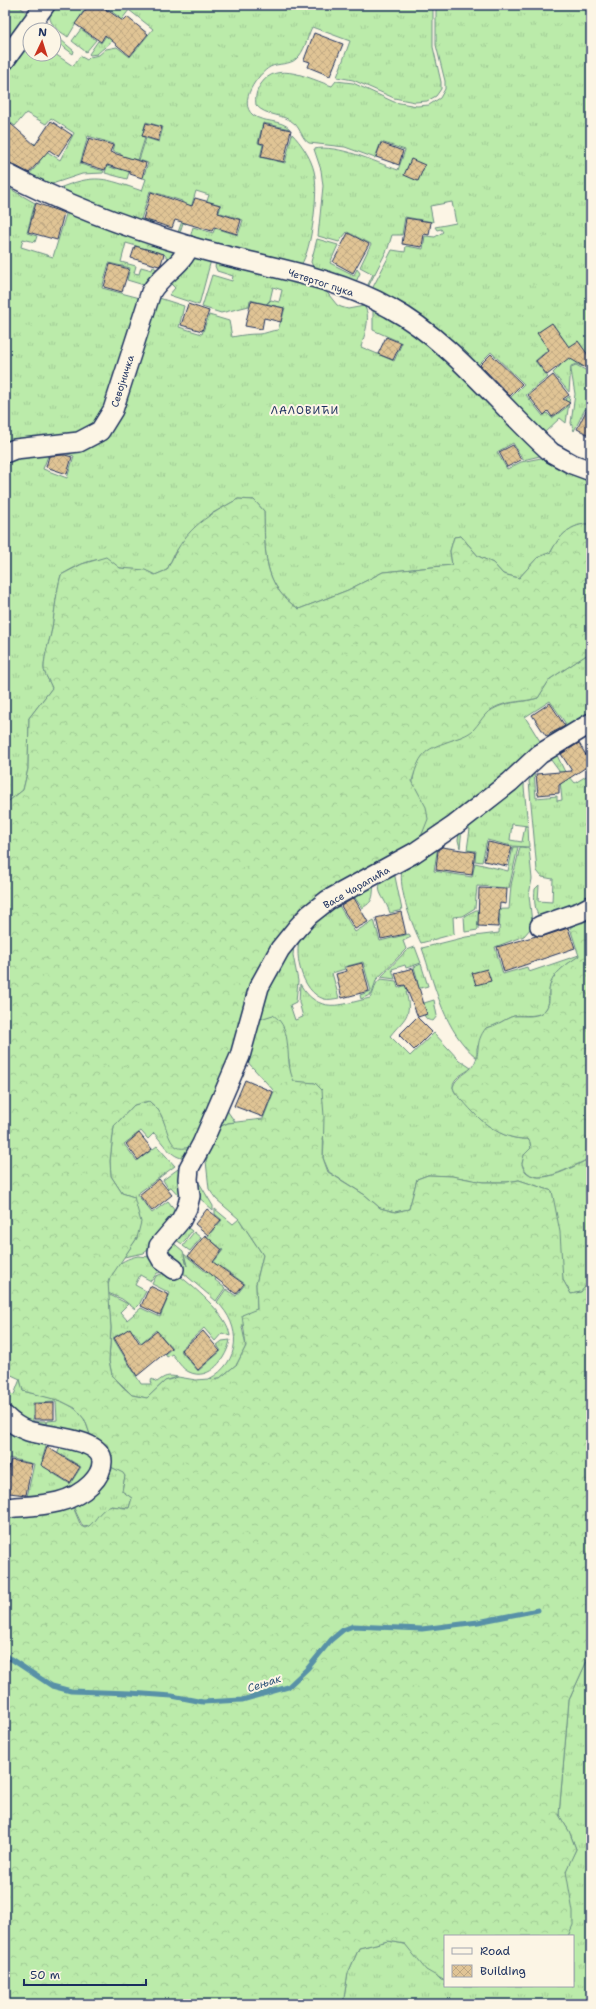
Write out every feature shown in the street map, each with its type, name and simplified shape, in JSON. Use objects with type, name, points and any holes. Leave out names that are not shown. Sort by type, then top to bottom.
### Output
[{"type":"street","points":[[5,60],[45,5]]},
{"type":"street","name":"Четвртог пука","points":[[5,173],[58,200],[83,210],[189,246],[338,285],[390,308],[438,342],[552,453],[572,464],[591,471]]},
{"type":"street","name":"Севојничка","points":[[5,452],[15,449],[79,442],[100,431],[113,410],[151,292],[162,276],[183,259],[189,246]]},
{"type":"street","name":"Васе Чарапића","points":[[174,1269],[162,1260],[158,1253],[159,1246],[181,1220],[187,1208],[190,1196],[188,1179],[189,1168],[202,1144],[240,1056],[259,987],[280,949],[309,915],[328,900],[414,854],[456,825],[510,782],[540,754],[591,723]]},
{"type":"street","points":[[540,926],[580,912],[591,906]]},
{"type":"street","points":[[5,1416],[17,1426],[30,1431],[87,1444],[99,1452],[102,1460],[102,1467],[97,1478],[83,1491],[72,1498],[45,1504],[5,1508]]},
{"type":"green space","points":[[5,5],[18,5],[31,17],[27,22],[22,22],[22,29],[5,51]]},
{"type":"green space","points":[[53,5],[87,5],[68,37],[62,32],[62,22],[51,22],[51,11]]},
{"type":"green space","points":[[107,5],[433,5],[433,47],[441,82],[441,89],[436,96],[427,101],[415,102],[394,98],[353,80],[337,77],[350,41],[312,27],[304,48],[299,56],[291,62],[270,67],[265,71],[251,89],[247,103],[253,115],[262,119],[277,122],[290,129],[263,123],[258,143],[263,145],[260,157],[285,163],[292,134],[305,151],[313,166],[316,191],[314,219],[305,257],[301,265],[190,238],[193,227],[213,233],[215,228],[238,235],[243,220],[221,213],[217,227],[215,227],[221,205],[207,201],[209,195],[196,191],[186,224],[183,223],[179,235],[177,235],[186,210],[180,208],[182,201],[150,191],[141,219],[152,222],[151,225],[57,189],[81,181],[100,179],[109,180],[142,191],[146,179],[143,178],[148,163],[139,160],[146,138],[159,142],[163,127],[146,122],[142,136],[145,138],[138,160],[133,159],[127,179],[105,173],[107,166],[116,169],[121,154],[112,151],[114,144],[88,136],[80,164],[104,171],[103,173],[82,174],[49,185],[27,177],[40,162],[28,151],[34,143],[60,160],[74,133],[51,118],[46,124],[26,113],[15,126],[11,123],[5,130],[5,65],[22,43],[22,62],[62,62],[62,59],[73,66],[80,56],[87,60],[90,57],[99,55],[106,49],[117,47],[130,57],[153,29],[129,10],[110,35],[114,38],[108,45],[97,54],[90,55],[89,54],[98,41],[101,43],[119,17],[105,7]]},
{"type":"green space","points":[[436,5],[591,5],[591,353],[583,367],[576,364],[571,366],[569,392],[553,373],[561,365],[548,350],[535,361],[548,377],[526,395],[543,416],[547,413],[552,418],[567,407],[563,401],[570,396],[566,423],[560,418],[543,434],[508,400],[524,384],[491,352],[475,368],[371,291],[392,250],[405,252],[406,246],[423,249],[425,236],[435,237],[443,232],[441,229],[437,230],[435,227],[456,223],[452,202],[430,206],[433,222],[405,217],[402,235],[392,235],[388,248],[366,289],[373,274],[360,267],[371,244],[347,232],[339,242],[318,236],[323,186],[321,170],[314,149],[324,148],[345,151],[398,170],[405,150],[381,142],[375,158],[345,147],[309,143],[297,126],[291,121],[260,109],[256,105],[256,94],[261,84],[268,77],[276,73],[285,72],[294,73],[332,86],[336,81],[353,83],[394,102],[417,106],[429,105],[440,98],[445,89],[445,81],[436,45]]},
{"type":"green space","points":[[81,29],[96,40],[86,52],[72,41]]},
{"type":"green space","points":[[62,41],[74,51],[73,54],[62,46]]},
{"type":"green space","points":[[7,187],[35,203],[27,233],[37,236],[35,242],[23,239],[21,247],[53,257],[67,211],[182,252],[171,263],[164,254],[126,243],[121,262],[136,266],[134,273],[139,274],[141,267],[152,270],[153,267],[159,270],[147,286],[127,280],[130,268],[109,263],[102,288],[140,298],[144,305],[96,428],[5,449],[5,191]]},
{"type":"green space","points":[[317,239],[338,245],[330,263],[354,275],[357,269],[360,273],[355,284],[314,269],[311,262]]},
{"type":"green space","points":[[191,256],[211,260],[199,305],[169,295],[175,288],[169,282]]},
{"type":"green space","points":[[218,261],[325,290],[337,305],[341,307],[348,309],[364,306],[367,320],[361,347],[394,361],[402,343],[373,330],[373,309],[378,309],[432,345],[544,455],[523,460],[513,443],[497,452],[507,469],[521,462],[546,457],[591,477],[591,524],[577,526],[566,532],[551,552],[537,558],[519,578],[503,574],[493,563],[478,556],[461,536],[454,537],[450,551],[452,565],[383,572],[348,590],[299,609],[287,600],[278,589],[272,578],[266,553],[264,511],[254,500],[238,499],[211,514],[175,552],[167,570],[155,575],[142,570],[119,568],[108,560],[102,559],[90,561],[78,566],[61,575],[44,663],[45,673],[52,688],[29,718],[28,769],[23,790],[5,804],[5,455],[51,448],[43,469],[67,478],[74,456],[54,450],[90,440],[153,296],[184,306],[179,327],[202,334],[209,315],[229,321],[232,337],[261,334],[278,330],[285,308],[267,304],[271,300],[279,302],[282,290],[273,287],[270,300],[266,304],[250,300],[249,306],[221,313],[202,307],[212,275],[232,281],[233,276],[217,271],[215,266]]},
{"type":"green space","points":[[576,365],[591,373],[591,412],[585,409],[574,431],[571,423],[575,394],[571,367]]},
{"type":"green space","points":[[238,499],[254,500],[264,511],[266,553],[272,578],[278,589],[287,600],[299,609],[348,590],[383,572],[452,565],[450,551],[454,537],[461,536],[478,556],[493,563],[503,574],[519,578],[537,558],[551,552],[566,532],[577,526],[591,524],[591,652],[550,679],[538,698],[508,703],[493,708],[470,732],[426,752],[418,763],[412,781],[426,807],[428,819],[417,847],[301,911],[297,911],[195,1144],[186,1148],[179,1148],[174,1145],[159,1111],[149,1101],[134,1105],[114,1126],[110,1161],[111,1176],[122,1193],[134,1197],[141,1222],[137,1238],[108,1281],[111,1328],[109,1361],[112,1375],[132,1395],[147,1398],[165,1381],[178,1377],[196,1380],[220,1378],[237,1364],[246,1346],[242,1315],[257,1309],[256,1284],[263,1255],[239,1219],[216,1199],[209,1189],[206,1161],[217,1128],[228,1123],[263,1119],[274,1091],[244,1058],[254,1021],[273,1015],[280,1021],[284,1028],[288,1046],[289,1064],[294,1081],[315,1083],[322,1090],[324,1116],[323,1158],[328,1172],[365,1195],[380,1208],[395,1212],[409,1209],[417,1179],[428,1175],[452,1176],[483,1182],[507,1182],[519,1180],[552,1191],[560,1232],[563,1280],[571,1294],[581,1292],[591,1279],[591,1652],[569,1700],[559,1815],[569,1831],[576,1849],[566,1871],[573,1912],[573,1925],[568,1935],[444,1935],[444,1980],[426,1970],[405,1944],[388,1941],[359,1948],[348,1973],[343,2004],[5,2004],[5,1512],[71,1502],[81,1526],[85,1528],[91,1524],[102,1511],[109,1507],[129,1508],[132,1498],[122,1491],[125,1476],[123,1473],[111,1467],[93,1443],[85,1420],[75,1408],[61,1401],[23,1391],[20,1379],[5,1372],[5,804],[23,790],[28,769],[29,718],[52,688],[45,673],[44,663],[61,575],[82,564],[106,557],[120,568],[145,570],[155,575],[167,570],[187,535],[213,513]]},
{"type":"green space","points":[[591,652],[591,716],[550,742],[546,738],[566,724],[550,701],[525,717],[543,746],[417,847],[412,797],[413,784],[415,771],[419,760],[425,752],[434,746],[464,735],[483,717],[499,706],[538,698],[550,679]]},
{"type":"green space","points":[[555,751],[564,770],[575,783],[591,773],[591,860],[589,862],[591,866],[591,900],[541,919],[536,909],[535,889],[539,885],[538,901],[552,902],[553,879],[542,877],[537,871],[529,781],[534,773],[536,798],[557,796],[557,801],[562,800],[559,771],[548,756]]},
{"type":"green space","points":[[525,772],[524,787],[528,826],[512,824],[510,840],[522,842],[525,826],[528,827],[529,847],[512,846],[487,840],[482,862],[475,861],[476,851],[467,850],[470,829],[462,828],[460,848],[458,840],[460,829]]},
{"type":"green space","points":[[438,846],[434,871],[472,877],[475,863],[508,871],[513,847],[518,847],[509,888],[477,886],[475,908],[462,916],[453,917],[454,934],[421,943],[410,917],[404,896],[401,877],[402,869]]},
{"type":"green space","points":[[520,847],[529,848],[532,879],[529,895],[532,923],[531,928],[524,936],[495,947],[503,974],[527,967],[529,972],[579,955],[580,956],[564,966],[552,980],[548,1005],[543,1012],[535,1015],[514,1016],[494,1026],[486,1028],[477,1048],[477,1058],[456,1035],[442,1007],[422,948],[466,937],[499,933],[500,915],[484,914],[478,922],[478,930],[465,932],[464,916],[476,910],[509,909],[511,885]]},
{"type":"green space","points":[[394,872],[402,910],[390,913],[381,895],[379,886],[386,877]]},
{"type":"green space","points":[[375,880],[373,896],[367,905],[362,908],[353,895],[338,904],[355,932],[374,920],[380,941],[409,934],[411,937],[403,941],[406,949],[376,980],[372,994],[361,999],[360,995],[371,991],[363,962],[344,967],[345,969],[332,973],[339,998],[324,999],[316,995],[304,980],[298,950],[302,932],[316,916],[325,909],[346,895]]},
{"type":"green space","points":[[591,913],[591,1158],[564,1171],[543,1177],[534,1176],[527,1172],[522,1164],[524,1155],[531,1148],[528,1139],[508,1136],[491,1128],[476,1116],[456,1094],[453,1087],[459,1077],[469,1071],[474,1064],[480,1038],[486,1028],[494,1026],[514,1016],[531,1016],[539,1014],[546,1009],[549,1003],[550,986],[555,975],[579,956],[570,928]]},
{"type":"green space","points":[[295,935],[293,955],[298,981],[296,1002],[290,1005],[295,1020],[303,1017],[299,1002],[300,984],[307,994],[315,1000],[323,1004],[340,1005],[370,998],[378,981],[381,979],[396,981],[398,988],[418,981],[414,967],[421,964],[428,986],[406,992],[408,1012],[403,1021],[390,1036],[410,1056],[434,1033],[459,1060],[471,1068],[457,1078],[453,1084],[455,1092],[477,1116],[492,1128],[508,1136],[528,1139],[531,1148],[522,1162],[523,1168],[526,1172],[533,1176],[549,1176],[591,1158],[591,1279],[581,1292],[571,1294],[563,1280],[552,1191],[519,1180],[507,1182],[483,1182],[452,1176],[428,1175],[417,1179],[409,1209],[395,1212],[380,1208],[365,1195],[329,1172],[323,1158],[324,1142],[315,1083],[294,1082],[290,1075],[289,1059],[254,1021],[258,1006]]},
{"type":"green space","points":[[415,947],[421,963],[406,968],[405,965],[392,969],[395,979],[381,977],[407,950]]},
{"type":"green space","points":[[434,1000],[437,1016],[433,1021],[425,1017],[424,1003]]},
{"type":"green space","points":[[149,1101],[160,1112],[165,1124],[195,1144],[185,1158],[180,1158],[172,1153],[154,1133],[148,1139],[141,1131],[124,1144],[137,1161],[157,1146],[175,1166],[137,1194],[152,1213],[168,1201],[175,1210],[186,1201],[149,1249],[144,1253],[124,1257],[137,1238],[134,1197],[122,1193],[111,1176],[110,1161],[114,1126],[134,1105]]},
{"type":"green space","points":[[227,1106],[228,1112],[235,1122],[228,1123],[217,1128]]},
{"type":"green space","points":[[178,1169],[184,1186],[181,1198],[171,1187],[168,1188],[163,1180]]},
{"type":"green space","points":[[194,1174],[213,1206],[213,1210],[196,1195]]},
{"type":"green space","points":[[215,1209],[233,1224],[239,1219],[263,1255],[256,1284],[257,1309],[250,1313],[242,1327],[246,1346],[237,1364],[220,1378],[209,1379],[220,1372],[227,1363],[232,1353],[234,1343],[234,1332],[231,1322],[217,1302],[226,1289],[236,1296],[245,1284],[223,1268],[215,1280],[225,1288],[216,1301],[175,1266],[161,1249],[170,1240],[183,1251],[187,1266],[184,1254],[206,1272],[223,1250],[207,1237],[222,1220],[215,1214]]},
{"type":"green space","points":[[185,1226],[192,1231],[182,1244],[172,1237]]},
{"type":"green space","points":[[194,1232],[201,1238],[190,1251],[183,1246]]},
{"type":"green space","points":[[138,1256],[150,1257],[165,1272],[157,1273],[151,1281],[140,1275],[135,1285],[146,1291],[139,1305],[135,1309],[122,1299],[108,1293],[108,1286],[112,1273],[119,1264]]},
{"type":"green space","points":[[167,1272],[173,1278],[176,1276],[175,1272],[208,1301],[223,1319],[228,1328],[230,1336],[222,1333],[215,1341],[204,1328],[180,1350],[198,1371],[221,1351],[217,1345],[222,1341],[230,1340],[225,1354],[216,1366],[204,1374],[197,1374],[184,1369],[172,1354],[167,1357],[165,1354],[172,1348],[156,1330],[141,1343],[134,1332],[124,1338],[121,1333],[113,1338],[141,1384],[152,1384],[152,1379],[157,1382],[166,1376],[178,1377],[165,1381],[147,1398],[132,1395],[112,1375],[109,1361],[111,1328],[108,1294],[128,1304],[120,1312],[127,1320],[141,1308],[160,1317],[170,1293],[152,1284],[156,1276]]},
{"type":"green space","points":[[20,1379],[23,1391],[65,1403],[79,1412],[84,1419],[93,1443],[54,1433],[47,1423],[48,1421],[57,1420],[56,1402],[33,1403],[33,1421],[45,1421],[51,1433],[5,1411],[5,1392],[14,1395]]},
{"type":"green space","points":[[5,1420],[47,1443],[42,1460],[54,1464],[62,1441],[97,1457],[83,1487],[26,1502],[34,1464],[9,1458],[7,1469],[5,1469]],"holes":[[[62,1455],[81,1467],[70,1484],[51,1472]]]},
{"type":"green space","points":[[111,1467],[123,1472],[125,1476],[122,1491],[132,1498],[129,1508],[111,1506],[90,1526],[83,1527],[71,1502]]},
{"type":"green space","points":[[591,1652],[591,2004],[343,2004],[348,1973],[359,1948],[388,1941],[405,1944],[441,1980],[444,1981],[444,1987],[574,1987],[574,1935],[568,1935],[572,1919],[566,1872],[576,1849],[569,1831],[559,1815],[569,1700]]},
{"type":"building","points":[[89,5],[100,5],[123,21],[127,17],[148,34],[130,56],[105,35],[101,42],[75,24]]},
{"type":"building","points":[[314,33],[343,44],[330,76],[308,67],[310,62],[304,60]]},
{"type":"building","points":[[51,121],[72,135],[58,156],[49,150],[29,173],[12,164],[5,158],[5,131],[11,124],[35,145]]},
{"type":"building","points":[[146,123],[162,127],[158,141],[142,136]]},
{"type":"building","points":[[263,124],[291,130],[284,162],[261,157],[264,144],[259,143]]},
{"type":"building","points":[[89,138],[113,145],[110,152],[146,163],[142,178],[130,174],[130,172],[107,165],[105,170],[81,163]]},
{"type":"building","points":[[381,143],[403,151],[399,165],[376,157]]},
{"type":"building","points":[[411,159],[425,165],[418,181],[404,175]]},
{"type":"building","points":[[151,192],[192,206],[195,198],[220,205],[218,213],[241,220],[237,234],[214,227],[212,231],[175,220],[172,228],[143,219]]},
{"type":"building","points":[[36,203],[64,213],[57,240],[28,232]]},
{"type":"building","points":[[406,218],[431,222],[429,235],[424,234],[422,247],[402,244]]},
{"type":"building","points":[[348,233],[369,244],[353,273],[333,262]]},
{"type":"building","points":[[135,246],[164,254],[161,264],[159,266],[131,258]]},
{"type":"building","points":[[110,264],[129,269],[122,292],[104,287]]},
{"type":"building","points":[[251,301],[284,308],[281,322],[264,318],[262,329],[245,326]]},
{"type":"building","points":[[188,304],[209,311],[202,331],[181,325]]},
{"type":"building","points":[[552,323],[569,347],[578,341],[591,359],[591,371],[569,358],[547,375],[536,361],[549,350],[537,333]]},
{"type":"building","points":[[386,337],[401,343],[393,360],[378,354]]},
{"type":"building","points":[[491,354],[522,384],[510,396],[480,365]]},
{"type":"building","points":[[553,375],[569,395],[563,399],[570,403],[552,417],[548,411],[544,415],[528,395]]},
{"type":"building","points":[[591,401],[591,436],[577,429]]},
{"type":"building","points":[[513,445],[521,460],[507,467],[499,452]]},
{"type":"building","points":[[65,455],[72,457],[67,474],[46,467],[49,456]]},
{"type":"building","points":[[550,703],[565,726],[546,736],[532,715]]},
{"type":"building","points":[[579,743],[591,764],[559,785],[559,793],[538,795],[536,774],[572,771],[561,754]]},
{"type":"building","points":[[488,842],[512,847],[507,866],[484,861]]},
{"type":"building","points":[[442,847],[475,852],[472,875],[436,870],[438,850]]},
{"type":"building","points":[[479,888],[507,889],[506,904],[500,903],[498,927],[478,926]]},
{"type":"building","points":[[354,898],[368,922],[355,929],[341,906]]},
{"type":"building","points":[[401,912],[406,934],[381,939],[376,918]]},
{"type":"building","points":[[568,928],[575,948],[504,972],[497,947],[536,936],[544,936]]},
{"type":"building","points":[[362,963],[369,991],[342,998],[336,974],[347,971],[346,967]]},
{"type":"building","points":[[413,968],[427,1014],[418,1017],[405,985],[399,986],[395,973]]},
{"type":"building","points":[[487,969],[491,981],[476,985],[472,973]]},
{"type":"building","points":[[417,1017],[432,1032],[414,1050],[399,1035]]},
{"type":"building","points":[[245,1080],[273,1092],[263,1117],[234,1106]]},
{"type":"building","points":[[139,1133],[152,1149],[138,1160],[126,1144]]},
{"type":"building","points":[[159,1179],[172,1195],[152,1211],[139,1195]]},
{"type":"building","points":[[207,1209],[221,1220],[208,1235],[195,1224]]},
{"type":"building","points":[[205,1235],[222,1250],[213,1262],[244,1284],[236,1294],[188,1256]]},
{"type":"building","points":[[150,1286],[169,1295],[160,1315],[141,1306]]},
{"type":"building","points":[[130,1328],[140,1344],[157,1331],[171,1348],[137,1376],[114,1338]]},
{"type":"building","points":[[203,1331],[220,1351],[198,1370],[181,1350]]},
{"type":"building","points":[[54,1403],[54,1419],[34,1419],[34,1404]]},
{"type":"building","points":[[47,1447],[80,1467],[70,1483],[41,1465]]},
{"type":"building","points":[[11,1460],[32,1464],[26,1495],[9,1493],[10,1489],[5,1488],[5,1471],[8,1471]]},
{"type":"waterway","name":"Сењак","points":[[5,1655],[52,1686],[71,1691],[172,1696],[203,1702],[242,1700],[288,1687],[308,1668],[331,1640],[343,1630],[353,1626],[422,1629],[478,1622],[538,1610]]},
{"type":"district","name":"ЛАЛОВИЋИ","points":[[305,410]]}]
